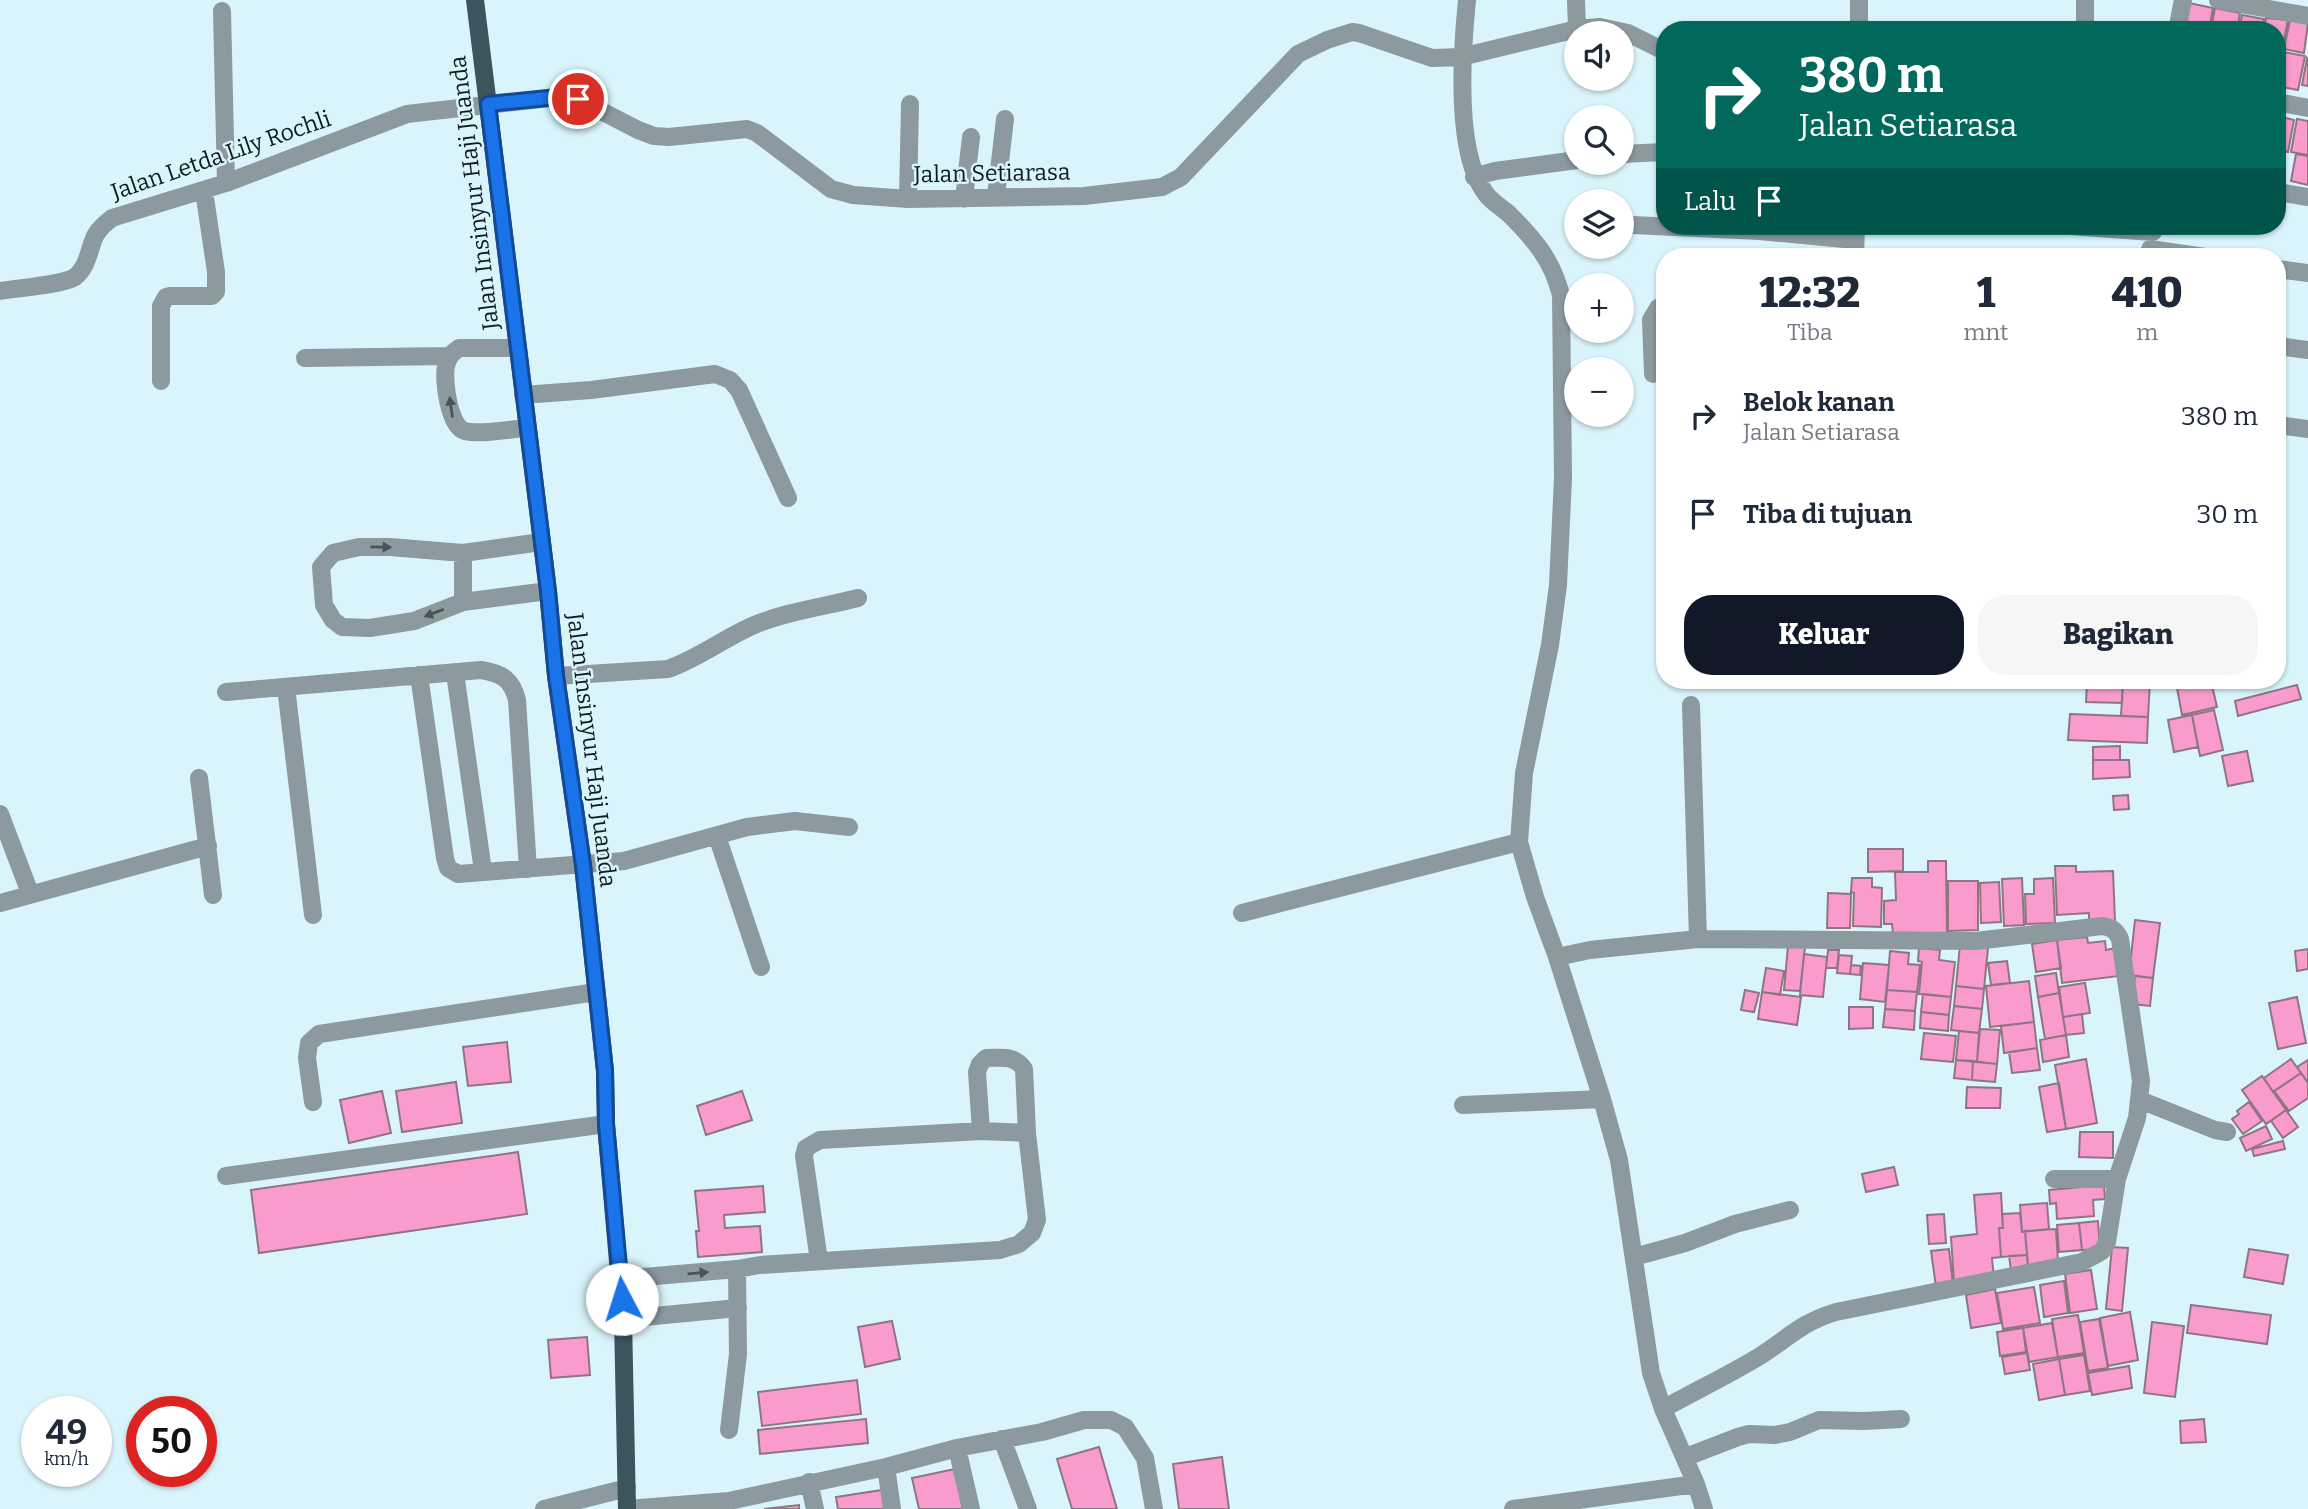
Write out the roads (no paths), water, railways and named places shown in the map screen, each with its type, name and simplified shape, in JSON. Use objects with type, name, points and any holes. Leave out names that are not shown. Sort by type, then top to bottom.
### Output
[{"type":"main road","name":"Jalan Insinyur Haji Juanda","points":[[475,0],[548,591],[556,676],[583,865],[605,1071],[606,1124],[621,1279],[627,1509]]},
{"type":"street","points":[[1467,0],[1461,57],[1463,107],[1474,177],[1487,196],[1538,245],[1555,271],[1561,295],[1563,478],[1558,585],[1550,645],[1524,774],[1520,842],[1619,1160],[1648,1362],[1663,1409],[1686,1457],[1704,1509]]},
{"type":"street","points":[[1576,0],[1577,21]]},
{"type":"street","points":[[1859,0],[1859,21]]},
{"type":"street","points":[[2085,0],[2085,21]]},
{"type":"street","points":[[2179,21],[2183,0]]},
{"type":"street","points":[[2218,0],[2308,16]]},
{"type":"street","points":[[222,11],[226,183]]},
{"type":"street","name":"Jalan Setiarasa","points":[[488,104],[558,97],[578,99],[654,136],[669,137],[747,129],[757,133],[831,189],[853,195],[908,199],[1084,196],[1163,187],[1189,171],[1298,54],[1326,40],[1344,34],[1359,33],[1432,58],[1461,57],[1564,32]]},
{"type":"street","name":"Jalan Setiarasa","points":[[1634,37],[1656,47]]},
{"type":"street","name":"Jalan Letda Lily Rochli","points":[[0,290],[76,276],[85,265],[92,239],[99,228],[112,218],[204,191],[399,117],[488,104]]},
{"type":"street","points":[[908,199],[910,104]]},
{"type":"street","points":[[2286,104],[2308,108]]},
{"type":"street","points":[[996,196],[1005,119]]},
{"type":"street","points":[[964,199],[971,137]]},
{"type":"street","points":[[1634,153],[1656,152]]},
{"type":"street","points":[[1474,177],[1495,171],[1564,162]]},
{"type":"street","points":[[161,381],[163,301],[170,296],[212,296],[216,292],[216,272],[204,191]]},
{"type":"street","points":[[2286,193],[2308,197]]},
{"type":"street","points":[[1634,225],[1656,226]]},
{"type":"street","points":[[1803,235],[1855,241]]},
{"type":"street","points":[[2119,235],[2175,248]]},
{"type":"street","points":[[2286,270],[2308,274]]},
{"type":"street","points":[[1653,374],[1651,320],[1656,311]]},
{"type":"street","points":[[2286,347],[2308,350]]},
{"type":"street","points":[[518,348],[458,348],[449,356],[445,369],[452,418],[457,428],[466,432],[527,428]]},
{"type":"street","points":[[305,358],[449,356]]},
{"type":"street","points":[[523,395],[592,390],[715,374],[730,380],[739,390],[788,498]]},
{"type":"street","points":[[2286,426],[2308,429]]},
{"type":"street","points":[[541,542],[463,553],[359,547],[333,554],[321,567],[324,605],[332,620],[342,627],[370,628],[414,621],[463,602],[548,591]]},
{"type":"street","points":[[463,553],[463,602]]},
{"type":"street","points":[[556,676],[668,669],[767,620],[858,598]]},
{"type":"street","points":[[226,692],[481,670],[504,677],[514,687],[517,700],[528,869]]},
{"type":"street","points":[[455,673],[483,871]]},
{"type":"street","points":[[419,676],[444,858],[448,868],[458,874],[624,861],[747,827],[795,821],[849,827]]},
{"type":"street","points":[[286,687],[313,915]]},
{"type":"street","points":[[1691,705],[1698,939]]},
{"type":"street","points":[[199,778],[213,895]]},
{"type":"street","points":[[0,814],[30,893]]},
{"type":"street","points":[[717,836],[761,967]]},
{"type":"street","points":[[1242,913],[1520,842]]},
{"type":"street","points":[[0,903],[208,846]]},
{"type":"street","points":[[1558,957],[1590,950],[1698,939],[1976,941],[2102,926],[2110,927],[2120,939],[2141,1081],[2140,1100],[2129,1148],[2118,1179],[2107,1242],[2102,1251],[2082,1262],[1836,1312],[1814,1319],[1759,1356],[1663,1409]]},
{"type":"street","points":[[313,1102],[307,1058],[309,1043],[319,1034],[596,992]]},
{"type":"street","points":[[621,1279],[760,1265],[1000,1250],[1019,1244],[1032,1234],[1037,1220],[1027,1133],[1024,1069],[1020,1062],[1013,1058],[986,1058],[980,1064],[977,1072],[981,1131]]},
{"type":"street","points":[[1463,1105],[1602,1099]]},
{"type":"street","points":[[2140,1100],[2215,1130],[2227,1132]]},
{"type":"street","points":[[226,1176],[606,1124]]},
{"type":"street","points":[[819,1261],[804,1156],[811,1143],[820,1140],[981,1131],[1027,1133]]},
{"type":"street","points":[[2054,1179],[2118,1179]]},
{"type":"street","points":[[1634,1257],[1685,1243],[1735,1224],[1790,1210]]},
{"type":"street","points":[[729,1430],[736,1379],[737,1269]]},
{"type":"street","points":[[623,1319],[738,1308]]},
{"type":"street","points":[[1686,1457],[1738,1437],[1749,1434],[1783,1434],[1819,1420],[1901,1419]]},
{"type":"street","points":[[627,1509],[729,1505],[809,1482],[886,1467],[957,1448],[1042,1432],[1084,1420],[1111,1420],[1125,1427],[1145,1458],[1154,1509]]},
{"type":"street","points":[[1002,1439],[1028,1509]]},
{"type":"street","points":[[957,1448],[971,1509]]},
{"type":"street","points":[[886,1467],[892,1509]]},
{"type":"street","points":[[809,1482],[815,1509]]},
{"type":"street","points":[[1513,1509],[1554,1506],[1696,1484]]},
{"type":"street","points":[[544,1509],[627,1488]]}]
